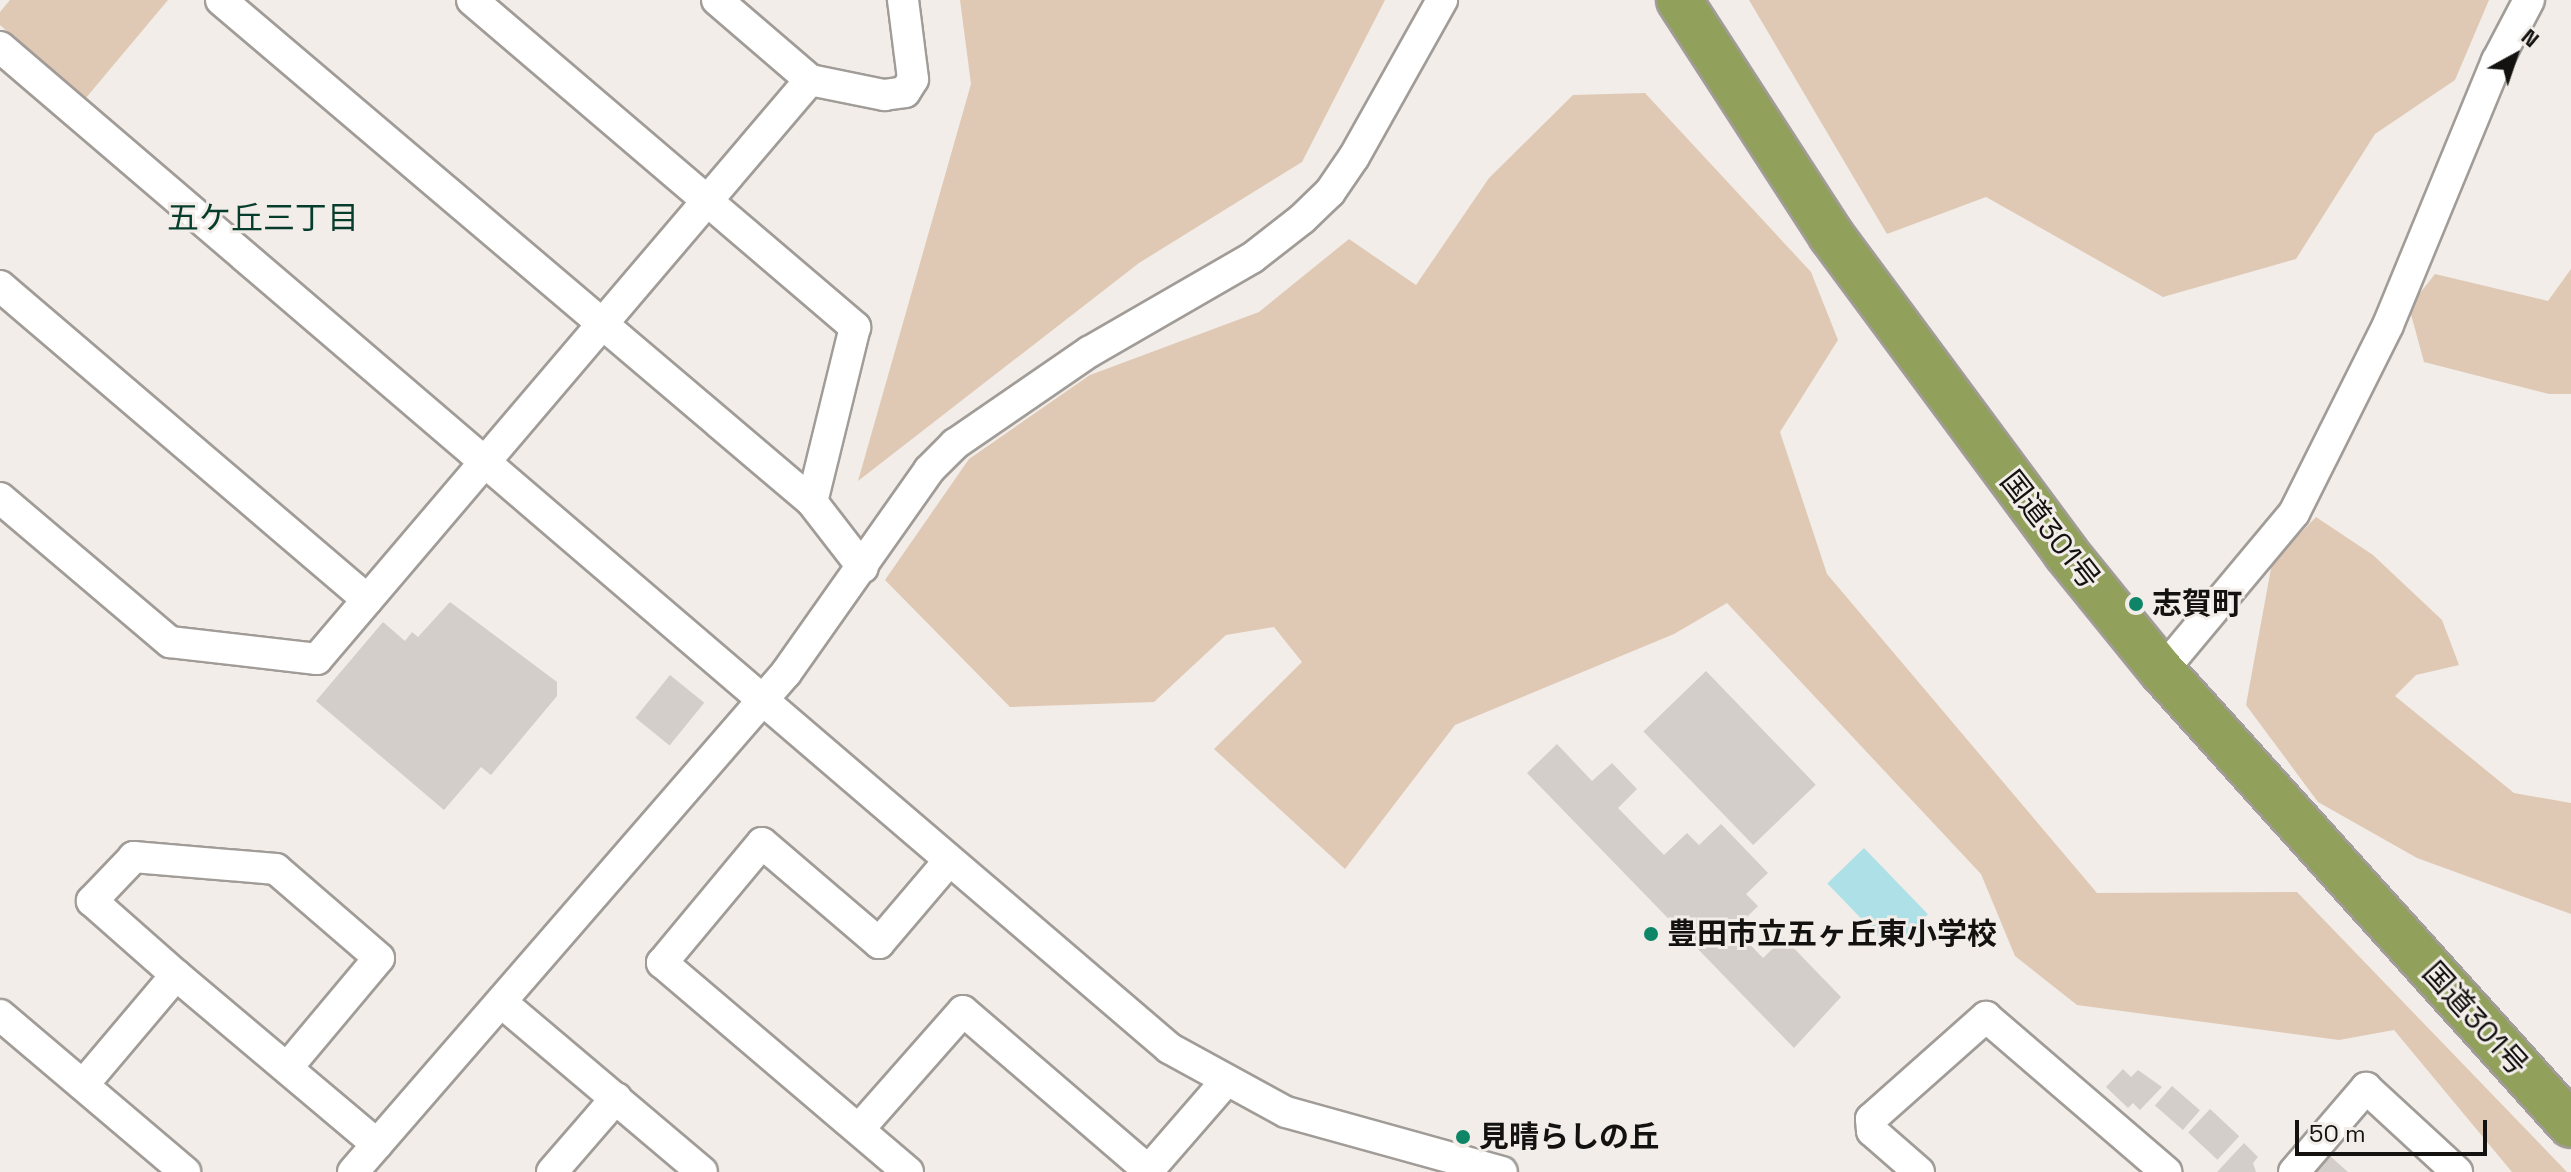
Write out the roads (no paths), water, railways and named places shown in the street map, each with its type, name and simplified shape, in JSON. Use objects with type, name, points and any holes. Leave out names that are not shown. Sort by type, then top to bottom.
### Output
[{"type":"highway","name":"国道301号","points":[[1679,0],[1831,235],[2066,553],[2162,671],[2571,1125]]},
{"type":"street","points":[[221,0],[812,502],[863,568]]},
{"type":"street","points":[[472,0],[706,203],[855,327],[812,502]]},
{"type":"street","points":[[717,0],[810,80],[884,95],[905,92],[913,79],[903,0]]},
{"type":"street","points":[[353,1172],[761,701],[863,568],[929,470],[955,444],[1089,352],[1252,258],[1330,192],[1442,0]]},
{"type":"street","points":[[2162,671],[2294,513],[2388,325],[2497,61],[2529,0]]},
{"type":"street","points":[[0,47],[947,863],[1169,1048],[1286,1112],[1502,1172]]},
{"type":"street","points":[[0,498],[170,642],[317,659],[810,80]]},
{"type":"street","points":[[0,286],[367,600]]},
{"type":"street","points":[[908,1172],[662,963],[762,843],[879,943],[947,863]]},
{"type":"street","points":[[287,1068],[379,958],[276,869],[134,857],[92,901],[176,975],[377,1144]]},
{"type":"street","points":[[83,1085],[176,975]]},
{"type":"street","points":[[501,1002],[702,1172]]},
{"type":"street","points":[[859,1129],[963,1011],[1148,1171],[1226,1081]]},
{"type":"street","points":[[0,1015],[185,1172]]},
{"type":"street","points":[[1919,1172],[1872,1131],[1871,1119],[1986,1017],[2166,1172]]},
{"type":"street","points":[[2294,1172],[2366,1088],[2457,1172]]},
{"type":"street","points":[[552,1172],[616,1098]]},
{"type":"water","points":[[1864,848],[1928,914],[1891,950],[1827,883]]},
{"type":"place","name":"志賀町","points":[[2136,604]]},
{"type":"place","name":"豊田市立五ヶ丘東小学校","points":[[1651,934]]},
{"type":"place","name":"見晴らしの丘","points":[[1463,1137]]},
{"type":"district","name":"五ケ丘三丁目","points":[[263,218]]}]
